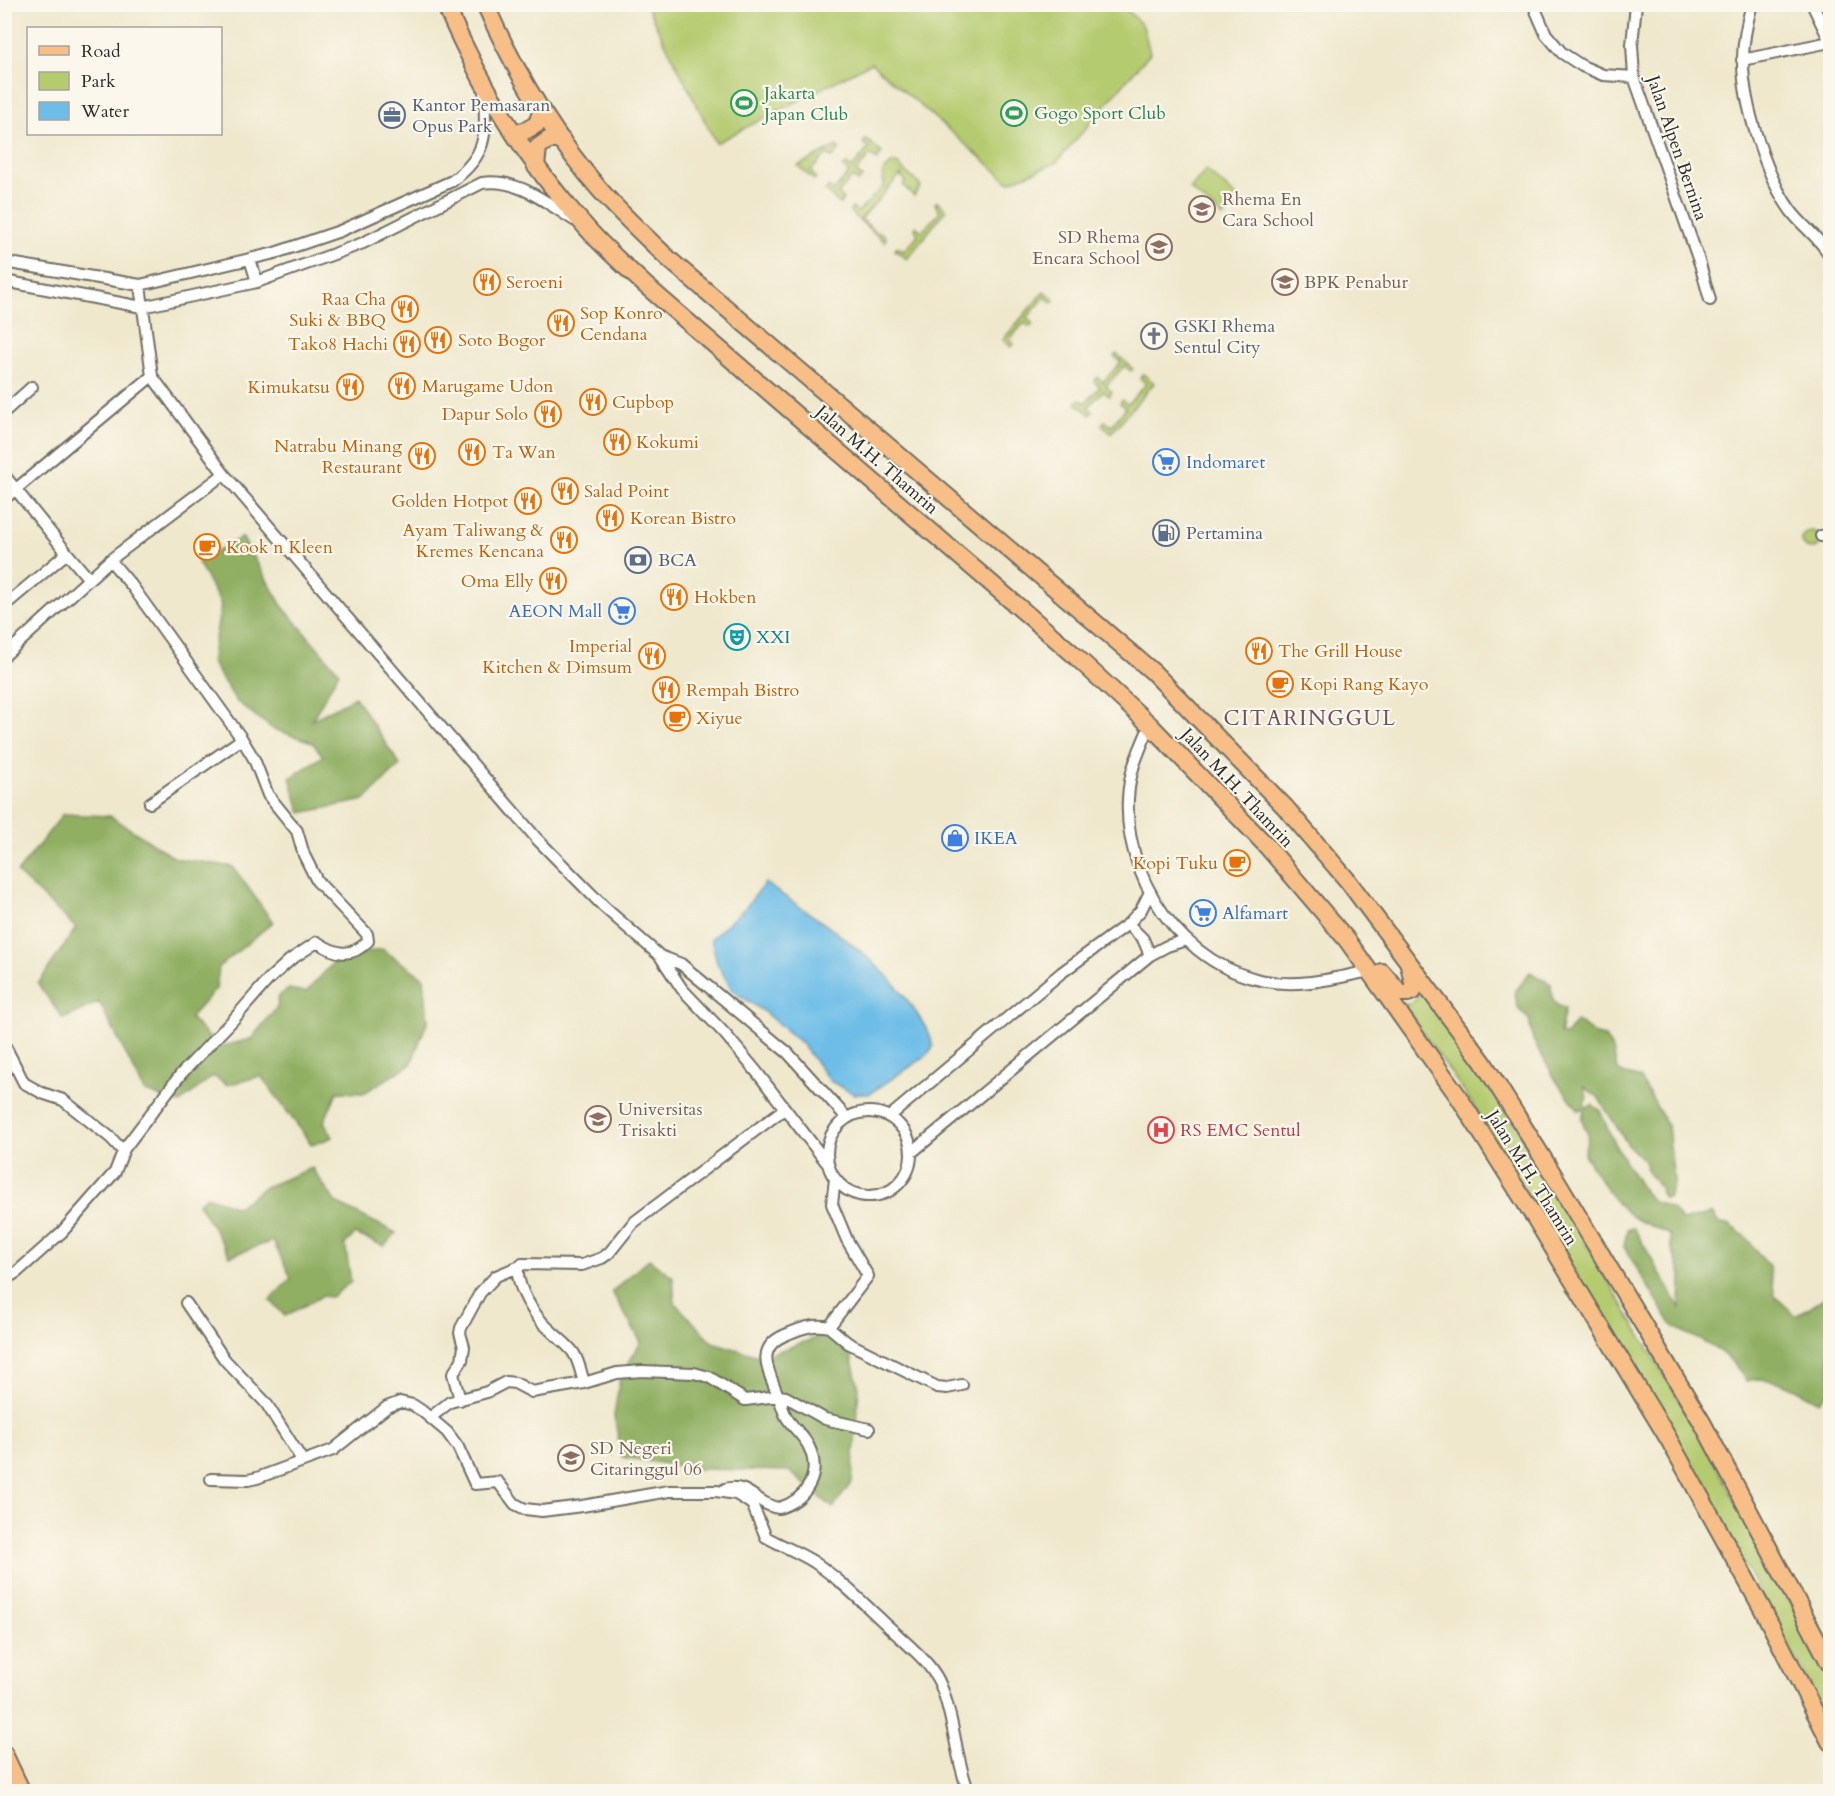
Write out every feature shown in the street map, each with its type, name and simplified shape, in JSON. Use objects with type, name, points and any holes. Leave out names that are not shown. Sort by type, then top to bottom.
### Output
[{"type":"main road","name":"Jalan M.H. Thamrin","points":[[445,4],[484,84],[513,132],[536,167],[585,226],[644,284],[1072,653],[1150,725],[1265,844],[1347,940],[1458,1095],[1662,1428],[1763,1610],[1830,1742]]},
{"type":"main road","name":"Jalan M.H. Thamrin","points":[[485,4],[515,68],[541,111],[599,189],[671,261],[1153,672],[1285,807],[1348,881],[1483,1062],[1575,1211],[1703,1424],[1830,1664]]},
{"type":"main road","points":[[513,132],[525,131],[537,124],[541,111]]},
{"type":"main road","points":[[536,167],[538,147],[548,140],[562,140]]},
{"type":"main road","points":[[1347,940],[1366,953],[1400,993],[1408,993],[1413,991],[1409,964],[1396,944]]},
{"type":"main road","points":[[4,1754],[22,1791]]},
{"type":"street","points":[[1533,4],[1546,34],[1562,53],[1582,66],[1603,75],[1634,77]]},
{"type":"street","name":"Jalan Alpen Bernina","points":[[1636,4],[1632,45],[1634,77],[1700,264],[1710,300]]},
{"type":"street","points":[[1752,4],[1745,28],[1742,60],[1749,106],[1761,148],[1774,181],[1790,210],[1824,244],[1830,255]]},
{"type":"street","points":[[1742,60],[1830,41],[1812,4]]},
{"type":"street","points":[[4,262],[140,285],[275,253],[340,231],[452,181],[469,169],[478,155],[485,134],[484,84]]},
{"type":"street","points":[[4,281],[142,307],[257,282],[363,243],[482,183],[507,182],[525,190],[585,226]]},
{"type":"street","points":[[250,259],[257,282]]},
{"type":"street","points":[[140,285],[153,376],[224,474],[521,822],[604,907],[660,956],[682,988],[756,1071],[827,1163],[835,1179],[848,1191],[856,1194],[874,1196],[882,1194],[903,1178],[911,1154],[907,1136],[896,1122],[889,1117],[863,1112],[847,1118],[834,1130],[826,1154],[827,1163]]},
{"type":"street","points":[[4,499],[153,376]]},
{"type":"street","points":[[4,412],[32,387]]},
{"type":"street","points":[[4,656],[88,578],[224,474]]},
{"type":"street","points":[[4,475],[88,578]]},
{"type":"street","points":[[4,606],[68,553]]},
{"type":"street","points":[[4,1280],[34,1258],[77,1217],[118,1169],[123,1151],[181,1074],[234,1020],[268,980],[290,960],[317,942],[331,952],[345,953],[358,949],[368,941],[367,934],[317,881],[304,855],[297,831],[268,795],[254,759],[242,739],[132,586],[110,560]]},
{"type":"street","points":[[1150,725],[1132,772],[1129,827],[1138,866],[1160,911],[1186,940],[1216,962],[1256,980],[1318,981],[1369,971]]},
{"type":"street","points":[[150,803],[242,739]]},
{"type":"street","points":[[889,1117],[1061,972],[1128,924],[1141,910],[1150,892]]},
{"type":"street","points":[[1128,924],[1143,939],[1150,955]]},
{"type":"street","points":[[911,1154],[1150,955],[1186,940]]},
{"type":"street","points":[[660,956],[681,964],[788,1053],[847,1118]]},
{"type":"street","points":[[4,1044],[24,1083],[42,1093],[63,1100],[111,1138],[123,1151]]},
{"type":"street","points":[[460,1400],[453,1374],[462,1360],[464,1347],[460,1333],[462,1325],[480,1293],[496,1276],[522,1264],[582,1265],[602,1258],[609,1253],[633,1222],[784,1109]]},
{"type":"street","points":[[829,1327],[868,1276],[847,1240],[832,1204],[835,1179]]},
{"type":"street","points":[[520,1266],[518,1279],[532,1308],[548,1328],[573,1352],[584,1383]]},
{"type":"street","points":[[186,1303],[225,1360],[266,1403],[302,1461]]},
{"type":"street","points":[[716,1491],[740,1487],[765,1503],[779,1508],[792,1504],[804,1494],[811,1477],[811,1453],[808,1445],[788,1419],[766,1365],[766,1353],[772,1343],[795,1330],[822,1325],[829,1327],[856,1347],[937,1387],[962,1385]]},
{"type":"street","points":[[431,1417],[445,1406],[487,1392],[506,1382],[515,1383],[532,1392],[584,1383],[617,1372],[654,1371],[694,1373],[721,1383],[745,1400],[778,1396],[789,1399],[825,1419],[869,1429]]},
{"type":"street","points":[[211,1479],[257,1478],[333,1450],[387,1407],[400,1402],[413,1405],[431,1417],[453,1439],[475,1484],[498,1482],[515,1504],[525,1509],[542,1510],[582,1506],[669,1491],[716,1491],[736,1494],[747,1500],[756,1510],[766,1537],[789,1547],[829,1574],[905,1642],[934,1673],[947,1701],[962,1771],[969,1791]]},
{"type":"green space","points":[[646,5],[1122,5],[1143,26],[1150,53],[1056,163],[1009,182],[871,63],[716,143]]},
{"type":"green space","points":[[866,139],[882,153],[877,160],[870,155],[856,172],[862,177],[858,182],[852,177],[838,194],[843,199],[840,204],[825,191],[828,187],[834,191],[849,173],[843,168],[847,164],[852,168],[869,148],[863,143]]},
{"type":"green space","points":[[837,146],[840,149],[832,158],[826,154],[811,171],[816,178],[814,180],[798,166]]},
{"type":"green space","points":[[892,163],[897,164],[921,186],[914,196],[903,185],[906,181],[901,176],[902,173],[861,219],[877,233],[880,232],[886,237],[885,242],[850,212],[852,208],[858,212],[884,186],[883,172]]},
{"type":"green space","points":[[1206,170],[1239,199],[1223,217],[1190,189]]},
{"type":"green space","points":[[937,201],[946,210],[907,259],[895,250],[897,247],[904,251],[918,235],[916,226],[922,231],[940,212],[935,204]]},
{"type":"green space","points":[[1044,291],[1054,300],[1052,303],[1045,297],[1027,318],[1033,324],[1030,327],[1024,323],[1010,339],[1014,344],[1011,347],[1003,340]]},
{"type":"green space","points":[[1117,354],[1133,369],[1131,371],[1124,366],[1106,386],[1112,392],[1109,396],[1103,391],[1088,407],[1093,412],[1090,415],[1076,403],[1080,399],[1085,403],[1100,387],[1094,381],[1097,377],[1103,382],[1121,362],[1114,356]]},
{"type":"green space","points":[[1143,374],[1154,383],[1111,433],[1102,424],[1105,421],[1111,426],[1126,408],[1120,403],[1122,400],[1128,404],[1146,384],[1140,378]]},
{"type":"green space","points":[[1807,531],[1815,531],[1820,536],[1818,547],[1807,549],[1802,544],[1802,536]]},
{"type":"green space","points":[[242,537],[282,606],[339,672],[312,720],[355,697],[400,765],[365,800],[301,813],[290,778],[323,756],[312,742],[273,729],[237,702],[211,662],[221,605],[198,562]]},
{"type":"green space","points":[[63,814],[110,816],[175,858],[233,867],[273,922],[219,967],[216,989],[190,1018],[219,1047],[251,1039],[277,1007],[279,996],[289,989],[306,992],[337,959],[382,949],[424,978],[428,1020],[411,1064],[364,1093],[337,1092],[324,1122],[333,1137],[312,1145],[261,1076],[227,1085],[213,1076],[180,1103],[145,1092],[99,1002],[63,1019],[38,984],[76,928],[17,873]]},
{"type":"green space","points":[[1530,972],[1551,984],[1555,1003],[1565,1008],[1560,1034],[1566,1035],[1577,1021],[1596,1035],[1605,1037],[1613,1050],[1617,1069],[1640,1078],[1668,1126],[1674,1182],[1668,1198],[1664,1198],[1660,1187],[1647,1172],[1646,1163],[1628,1145],[1598,1097],[1584,1087],[1587,1097],[1584,1105],[1587,1108],[1592,1105],[1600,1110],[1614,1143],[1651,1200],[1672,1209],[1682,1221],[1712,1213],[1719,1224],[1729,1225],[1746,1237],[1769,1267],[1775,1296],[1796,1316],[1830,1294],[1830,1390],[1819,1402],[1774,1381],[1756,1379],[1746,1381],[1725,1355],[1671,1324],[1624,1247],[1627,1229],[1634,1228],[1680,1308],[1681,1275],[1671,1246],[1670,1235],[1627,1213],[1607,1189],[1584,1154],[1588,1135],[1582,1120],[1584,1111],[1581,1108],[1579,1110],[1557,1082],[1533,1040],[1529,1019],[1517,1004],[1515,992]]},
{"type":"green space","points":[[1419,988],[1445,1021],[1528,1146],[1697,1430],[1830,1675],[1830,1722],[1674,1436],[1474,1106],[1403,1004],[1410,1004],[1418,998]]},
{"type":"green space","points":[[312,1168],[336,1203],[396,1233],[384,1246],[355,1234],[345,1244],[351,1282],[331,1297],[322,1296],[285,1316],[270,1300],[291,1278],[273,1241],[230,1256],[198,1203],[207,1196],[237,1207],[265,1187]]},
{"type":"green space","points":[[649,1259],[673,1277],[675,1303],[712,1342],[762,1357],[826,1334],[848,1345],[859,1388],[852,1482],[833,1508],[789,1471],[698,1469],[622,1457],[614,1416],[620,1377],[641,1342],[612,1292]]},
{"type":"water","points":[[765,883],[848,941],[886,975],[917,1014],[929,1034],[933,1047],[925,1057],[869,1094],[854,1094],[830,1081],[801,1043],[764,1012],[732,990],[717,963],[711,939],[747,906]]},
{"type":"place","name":"Jakarta Japan Club","points":[[744,103]]},
{"type":"place","name":"Gogo Sport Club","points":[[1014,113]]},
{"type":"place","name":"Kantor Pemasaran Opus Park","points":[[392,115]]},
{"type":"place","name":"Rhema En Cara School","points":[[1202,209]]},
{"type":"place","name":"SD Rhema Encara School","points":[[1159,247]]},
{"type":"place","name":"Seroeni","points":[[487,282]]},
{"type":"place","name":"BPK Penabur","points":[[1285,282]]},
{"type":"place","name":"Raa Cha Suki & BBQ","points":[[405,309]]},
{"type":"place","name":"Sop Konro Cendana","points":[[561,323]]},
{"type":"place","name":"GSKI Rhema Sentul City","points":[[1154,336]]},
{"type":"place","name":"Soto Bogor","points":[[438,340]]},
{"type":"place","name":"Tako8 Hachi","points":[[407,344]]},
{"type":"place","name":"Marugame Udon","points":[[402,386]]},
{"type":"place","name":"Kimukatsu","points":[[350,387]]},
{"type":"place","name":"Cupbop","points":[[593,402]]},
{"type":"place","name":"Dapur Solo","points":[[548,414]]},
{"type":"place","name":"Kokumi","points":[[617,442]]},
{"type":"place","name":"Ta Wan","points":[[472,452]]},
{"type":"place","name":"Natrabu Minang Restaurant","points":[[422,456]]},
{"type":"place","name":"Indomaret","points":[[1166,462]]},
{"type":"place","name":"Salad Point","points":[[565,491]]},
{"type":"place","name":"Golden Hotpot","points":[[528,501]]},
{"type":"place","name":"Korean Bistro","points":[[610,518]]},
{"type":"place","name":"Pertamina","points":[[1166,533]]},
{"type":"place","name":"Ayam Taliwang & Kremes Kencana","points":[[564,540]]},
{"type":"place","name":"Kook n Kleen","points":[[207,547]]},
{"type":"place","name":"BCA","points":[[638,560]]},
{"type":"place","name":"Oma Elly","points":[[553,581]]},
{"type":"place","name":"Hokben","points":[[674,597]]},
{"type":"place","name":"AEON Mall","points":[[622,611]]},
{"type":"place","name":"XXI","points":[[737,637]]},
{"type":"place","name":"The Grill House","points":[[1259,651]]},
{"type":"place","name":"Imperial Kitchen & Dimsum","points":[[652,656]]},
{"type":"place","name":"Kopi Rang Kayo","points":[[1280,684]]},
{"type":"place","name":"Rempah Bistro","points":[[666,690]]},
{"type":"place","name":"Xiyue","points":[[677,718]]},
{"type":"place","name":"IKEA","points":[[955,838]]},
{"type":"place","name":"Kopi Tuku","points":[[1237,863]]},
{"type":"place","name":"Alfamart","points":[[1203,913]]},
{"type":"place","name":"Universitas Trisakti","points":[[598,1119]]},
{"type":"place","name":"RS EMC Sentul","points":[[1161,1130]]},
{"type":"place","name":"SD Negeri Citaringgul 06","points":[[571,1458]]},
{"type":"district","name":"CITARINGGUL","points":[[1310,718]]}]
